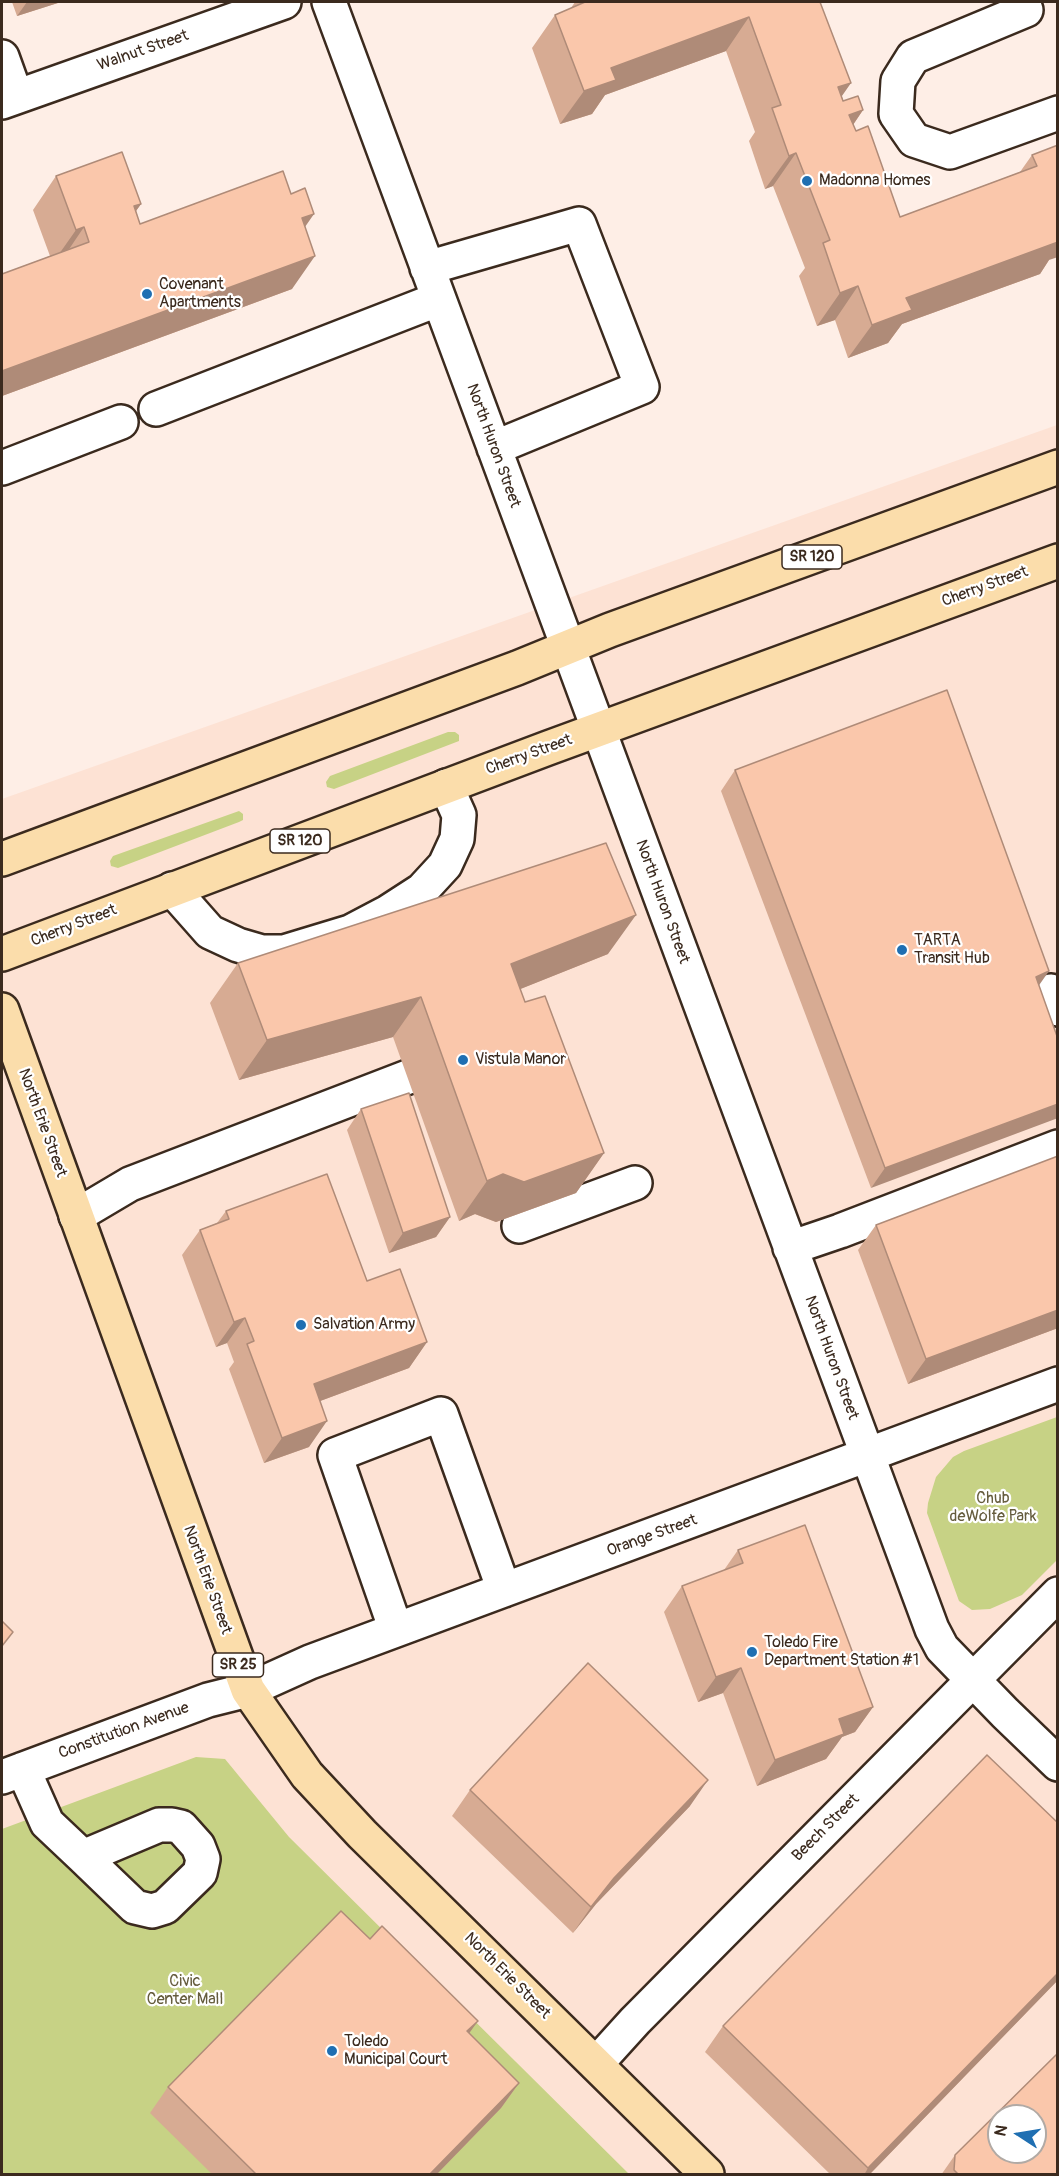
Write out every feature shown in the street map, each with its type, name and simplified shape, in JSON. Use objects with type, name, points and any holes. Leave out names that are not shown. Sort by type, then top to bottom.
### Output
[{"type":"main road","name":"SR 120","points":[[2,859],[610,630],[1058,467]]},
{"type":"main road","name":"Cherry Street","points":[[2,954],[446,786],[1058,561]]},
{"type":"main road","name":"North Erie Street","points":[[2,1010],[248,1690],[315,1784],[362,1834],[707,2175]]},
{"type":"street","name":"Walnut Street","points":[[9,99],[284,2]]},
{"type":"street","name":"North Huron Street","points":[[329,2],[932,1629],[942,1647],[1058,1764]]},
{"type":"street","points":[[1026,10],[913,57],[898,81],[896,114],[914,140],[950,152],[1058,113]]},
{"type":"street","points":[[2,57],[9,99]]},
{"type":"street","points":[[427,267],[579,224],[642,387],[494,448]]},
{"type":"street","points":[[156,409],[439,300]]},
{"type":"street","points":[[2,468],[121,422]]},
{"type":"street","points":[[172,889],[210,932],[238,945],[262,952],[284,952],[350,932],[388,912],[422,890],[445,865],[457,839],[459,815],[446,786]]},
{"type":"street","points":[[76,1216],[130,1184],[408,1077]]},
{"type":"street","points":[[790,1248],[1058,1147]]},
{"type":"street","points":[[519,1226],[635,1184]]},
{"type":"street","name":"Orange Street","points":[[248,1690],[310,1662],[1058,1384]]},
{"type":"street","points":[[396,1630],[335,1455],[441,1414],[504,1590]]},
{"type":"street","name":"Beech Street","points":[[596,2064],[1058,1594]]},
{"type":"street","name":"Constitution Avenue","points":[[12,1773],[208,1700],[248,1690]]},
{"type":"street","points":[[12,1773],[48,1823],[83,1857]]},
{"type":"shaded area","points":[[1057,425],[1057,2174],[2,2174],[2,799]]},
{"type":"green space","points":[[448,732],[455,732],[459,735],[459,741],[334,789],[327,787],[326,782],[330,776]]},
{"type":"green space","points":[[239,811],[243,814],[243,820],[239,822],[118,868],[111,866],[110,861],[113,856]]},
{"type":"green space","name":"Chub deWolfe Park","points":[[1057,1417],[1057,1560],[1022,1595],[990,1609],[972,1610],[959,1601],[927,1513],[936,1477],[953,1457],[964,1451]]},
{"type":"green space","name":"Civic Center Mall","points":[[196,1757],[225,1759],[289,1837],[629,2174],[2,2174],[2,1829]]},
{"type":"building","points":[[585,2],[820,2],[851,83],[838,87],[843,101],[858,96],[863,110],[849,115],[856,131],[868,126],[900,217],[1037,166],[1032,155],[1058,145],[1058,242],[906,298],[912,310],[872,325],[858,286],[840,293],[823,243],[830,240],[796,153],[789,156],[772,108],[781,105],[749,17],[611,68],[616,80],[584,91],[555,15]]},
{"type":"building","name":"Covenant Apartments","points":[[122,152],[141,204],[134,206],[140,224],[283,171],[291,194],[305,188],[314,214],[302,218],[315,256],[2,371],[2,274],[89,242],[84,227],[76,230],[56,176]]},
{"type":"building","points":[[947,690],[1049,971],[1036,977],[1058,1039],[1058,1104],[885,1168],[735,770]]},
{"type":"building","name":"Vistula Manor","points":[[606,843],[636,915],[511,964],[525,1002],[545,996],[604,1153],[524,1182],[503,1174],[487,1181],[421,997],[267,1040],[238,963]]},
{"type":"building","points":[[409,1093],[450,1217],[403,1233],[361,1109]]},
{"type":"building","points":[[1058,1156],[1058,1310],[926,1359],[876,1225]]},
{"type":"building","name":"Salvation Army","points":[[327,1174],[367,1281],[400,1269],[427,1342],[314,1384],[327,1421],[282,1438],[247,1344],[254,1341],[245,1318],[234,1322],[200,1230],[229,1219],[226,1211]]},
{"type":"building","name":"Toledo Fire Department Station #1","points":[[805,1525],[873,1707],[839,1719],[844,1734],[775,1760],[741,1668],[716,1677],[682,1586],[743,1563],[738,1550]]},
{"type":"building","points":[[2,1621],[13,1632],[2,1646]]},
{"type":"building","points":[[588,1663],[708,1780],[614,1878],[591,1907],[470,1790]]},
{"type":"building","points":[[987,1755],[1058,1823],[1058,1973],[868,2168],[723,2026]]},
{"type":"building","name":"Toledo Municipal Court","points":[[341,1911],[370,1939],[382,1926],[478,2021],[467,2031],[519,2083],[429,2175],[257,2175],[168,2087]]},
{"type":"building","points":[[1058,2053],[1058,2175],[959,2175],[954,2170],[955,2155],[987,2123],[987,2164],[1047,2164],[1047,2104],[1006,2104]]},
{"type":"place","name":"Madonna Homes","points":[[807,181]]},
{"type":"place","name":"Covenant Apartments","points":[[147,294]]},
{"type":"place","name":"TARTA Transit Hub","points":[[902,950]]},
{"type":"place","name":"Vistula Manor","points":[[463,1060]]},
{"type":"place","name":"Salvation Army","points":[[301,1325]]},
{"type":"place","name":"Toledo Fire Department Station #1","points":[[752,1652]]},
{"type":"place","name":"Toledo Municipal Court","points":[[332,2051]]}]
